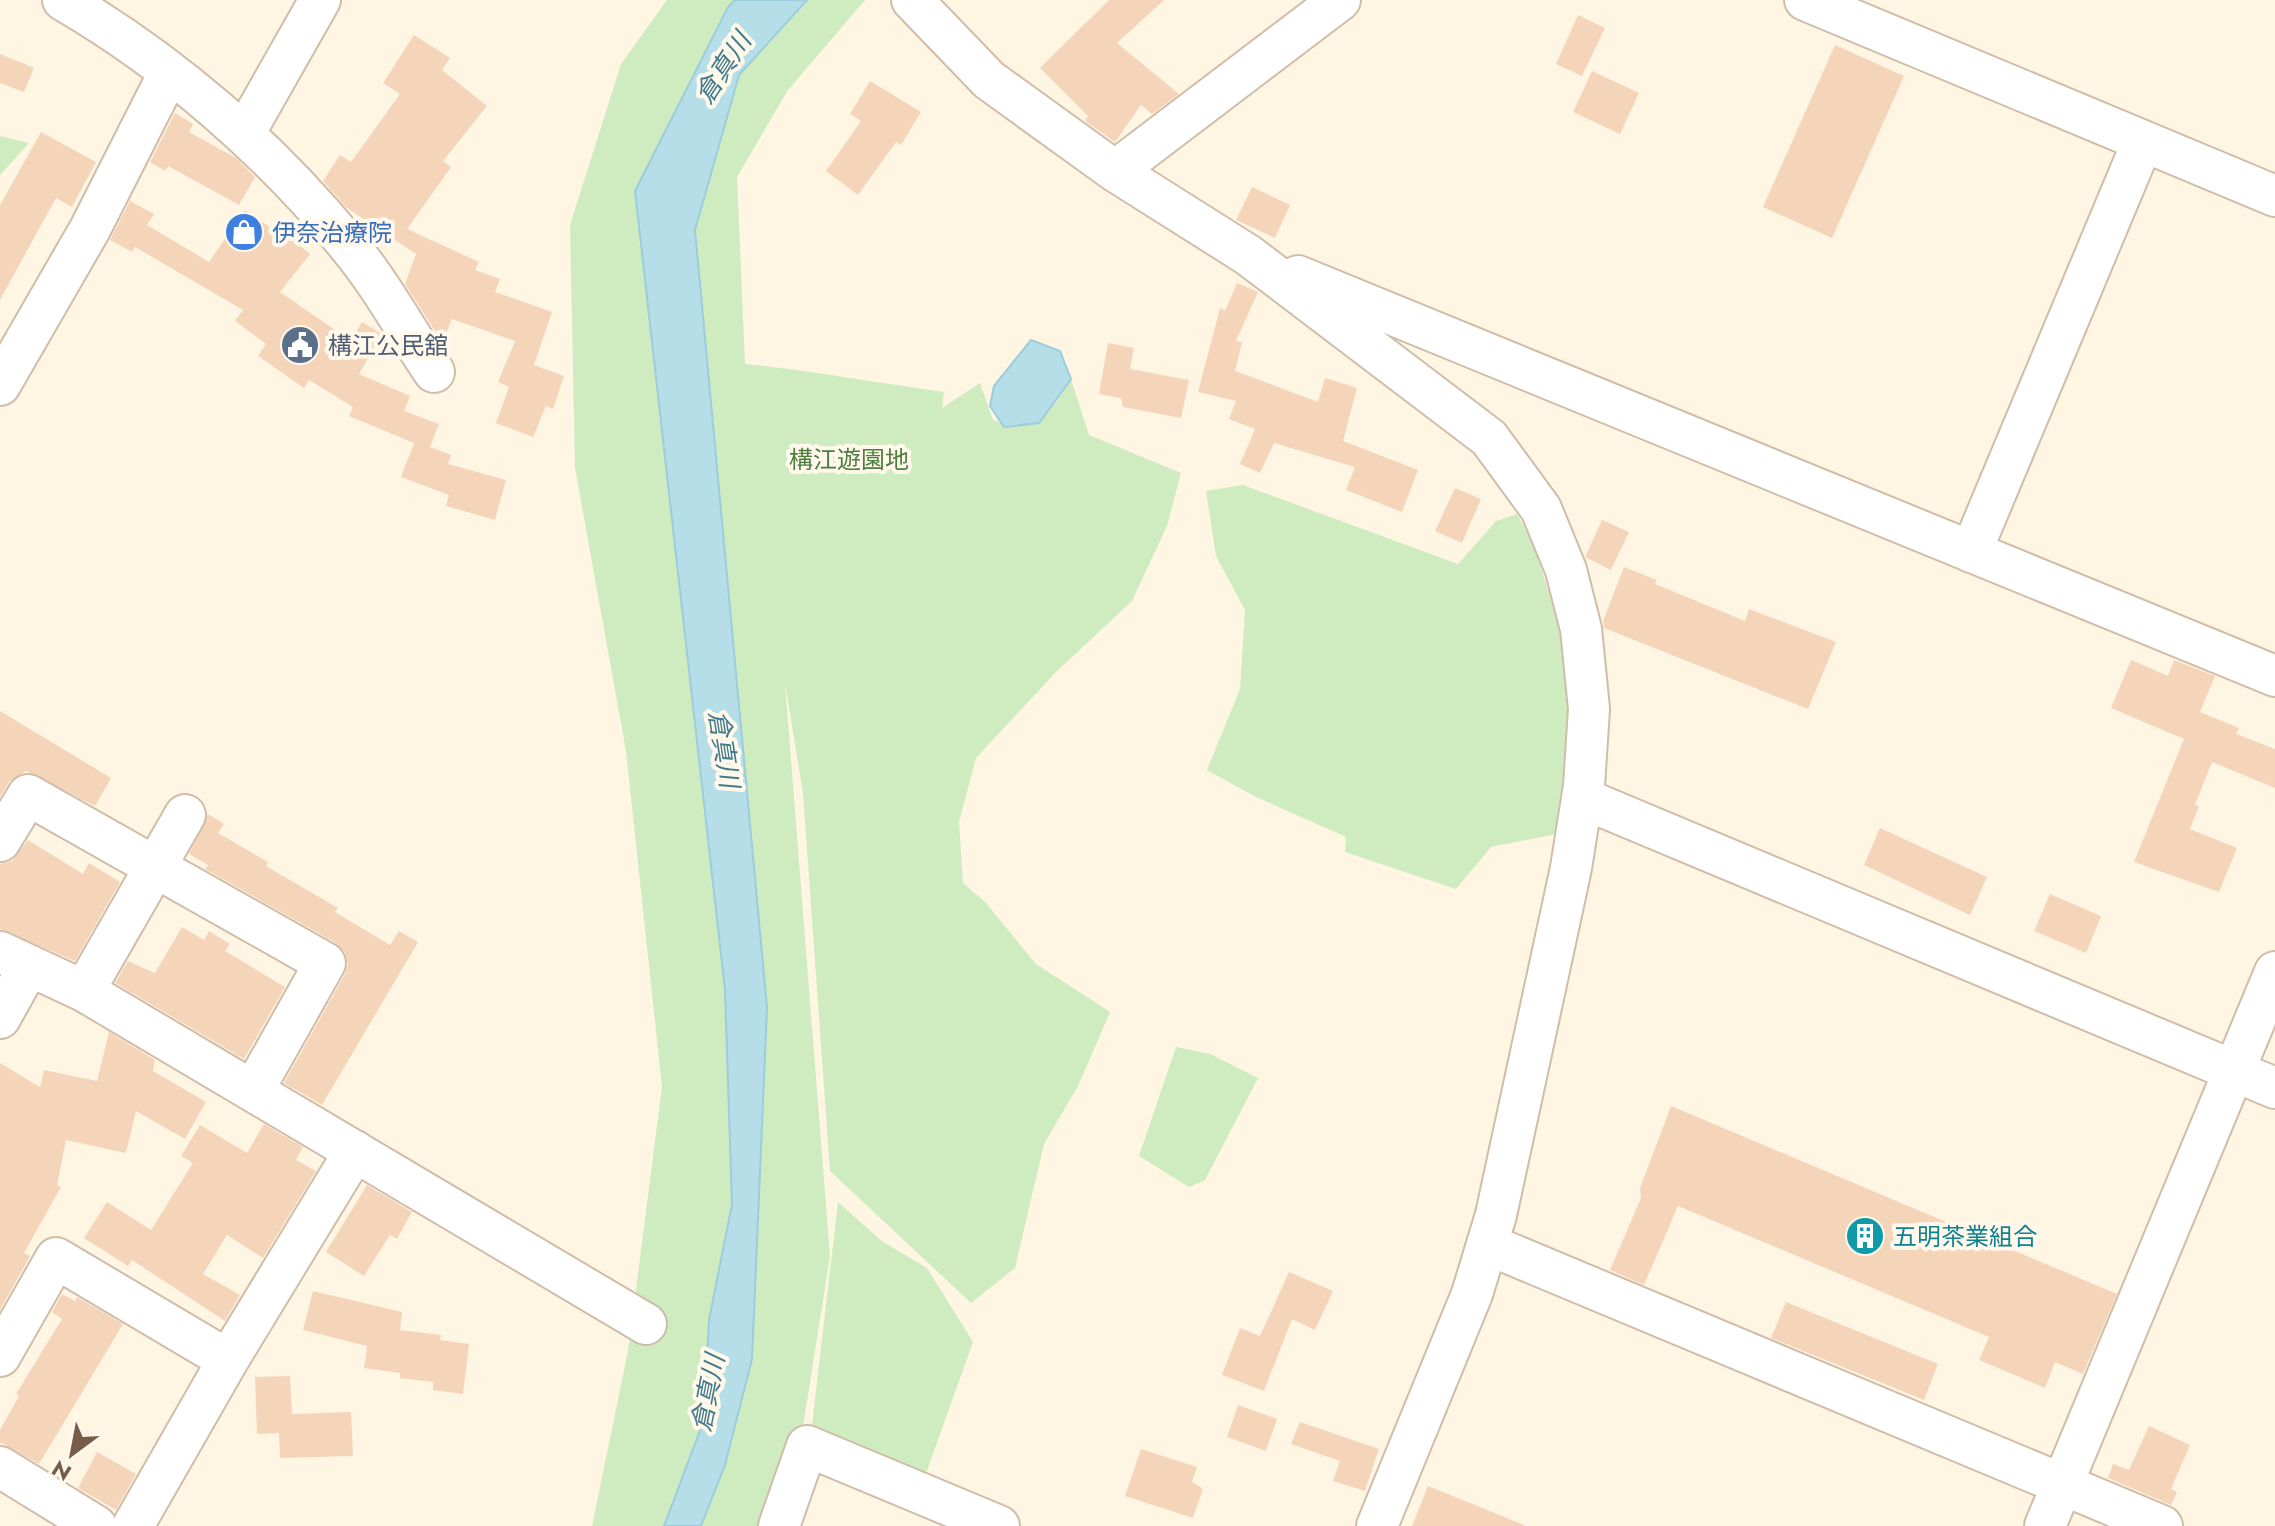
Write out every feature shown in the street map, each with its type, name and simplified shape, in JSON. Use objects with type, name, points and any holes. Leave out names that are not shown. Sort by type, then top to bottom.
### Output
[{"type":"street","points":[[63,0],[169,73],[244,134],[295,183],[351,248],[434,372]]},
{"type":"street","points":[[244,134],[320,0]]},
{"type":"street","points":[[912,0],[989,80],[1115,171],[1248,255],[1489,438],[1541,509],[1566,570],[1581,629],[1589,709],[1582,798],[1571,868],[1487,1244],[1472,1294],[1377,1526]]},
{"type":"street","points":[[1115,171],[1340,0]]},
{"type":"street","points":[[1805,0],[2275,196]]},
{"type":"street","points":[[0,385],[90,229],[169,73]]},
{"type":"street","points":[[1971,552],[2143,141]]},
{"type":"street","points":[[1248,255],[2275,676]]},
{"type":"street","points":[[0,841],[28,795],[325,963],[253,1091]]},
{"type":"street","points":[[1582,798],[2275,1088]]},
{"type":"street","points":[[84,991],[185,815]]},
{"type":"street","points":[[0,1018],[15,959],[84,991],[646,1324]]},
{"type":"street","points":[[2045,1526],[2275,972]]},
{"type":"street","points":[[133,1526],[228,1360],[355,1151]]},
{"type":"street","points":[[1487,1244],[2162,1526]]},
{"type":"street","points":[[0,1356],[56,1258],[228,1360]]},
{"type":"street","points":[[779,1526],[807,1446],[999,1526]]},
{"type":"street","points":[[0,1467],[96,1526]]},
{"type":"green space","name":"構江遊園地","points":[[667,0],[865,0],[788,90],[737,177],[745,364],[944,392],[942,408],[980,383],[993,420],[1010,426],[1042,420],[1071,379],[1089,435],[1181,473],[1167,526],[1132,601],[1056,672],[976,758],[959,822],[963,883],[985,902],[1036,964],[1110,1012],[1078,1086],[1044,1144],[1015,1268],[971,1303],[830,1171],[803,793],[785,683],[830,1256],[794,1483],[769,1526],[592,1526],[628,1351],[662,1087],[626,751],[575,468],[570,225],[621,64]]},
{"type":"green space","points":[[0,136],[29,143],[0,175]]},
{"type":"green space","points":[[1243,485],[1458,564],[1496,521],[1517,514],[1533,543],[1569,654],[1572,831],[1491,847],[1456,889],[1345,852],[1346,837],[1254,796],[1207,770],[1240,689],[1245,610],[1216,556],[1206,491]]},
{"type":"green space","points":[[1176,1047],[1210,1054],[1258,1078],[1205,1180],[1189,1187],[1139,1156]]},
{"type":"green space","points":[[838,1202],[882,1241],[927,1268],[973,1342],[924,1479],[811,1434]]},
{"type":"water","name":"倉真川","points":[[735,0],[807,0],[739,75],[695,230],[767,1008],[752,1359],[725,1465],[701,1526],[664,1526],[704,1420],[709,1320],[732,1204],[725,990],[635,191],[728,7]]},
{"type":"water","points":[[1031,340],[1060,351],[1071,379],[1039,423],[1004,427],[990,406],[994,386]]},
{"type":"building","points":[[1109,0],[1164,0],[1117,43],[1179,94],[1152,114],[1141,105],[1115,142],[1085,121],[1088,116],[1040,68]]},
{"type":"building","points":[[1578,15],[1605,28],[1582,76],[1556,64]]},
{"type":"building","points":[[414,35],[450,58],[442,70],[487,106],[443,161],[451,167],[407,229],[479,262],[475,270],[500,279],[495,292],[552,312],[534,365],[564,376],[553,409],[546,406],[533,437],[496,423],[509,387],[498,382],[515,341],[452,319],[445,336],[435,331],[405,284],[416,254],[347,208],[323,181],[340,155],[351,162],[400,94],[383,83]]},
{"type":"building","points":[[1835,45],[1904,76],[1832,238],[1763,207]]},
{"type":"building","points":[[0,54],[34,68],[24,92],[0,83]]},
{"type":"building","points":[[1592,71],[1639,93],[1620,134],[1573,112]]},
{"type":"building","points":[[870,81],[921,112],[901,145],[896,142],[858,195],[826,171],[861,121],[850,114]]},
{"type":"building","points":[[175,113],[193,124],[189,132],[236,158],[255,177],[239,205],[168,166],[165,171],[150,162]]},
{"type":"building","points":[[41,132],[96,162],[72,207],[56,198],[0,300],[0,205]]},
{"type":"building","points":[[1252,187],[1290,205],[1275,238],[1236,220]]},
{"type":"building","points":[[130,201],[154,214],[147,225],[209,262],[245,210],[281,235],[284,233],[310,254],[280,292],[351,341],[362,322],[382,334],[359,374],[410,396],[404,411],[439,424],[430,447],[451,455],[448,464],[506,480],[495,520],[446,506],[449,495],[401,477],[414,443],[349,416],[353,407],[309,380],[304,388],[258,356],[266,344],[235,321],[243,310],[135,247],[132,252],[110,240]]},
{"type":"building","points":[[1237,283],[1258,292],[1236,341],[1242,342],[1235,371],[1318,402],[1325,378],[1357,388],[1343,441],[1418,470],[1402,512],[1346,490],[1355,467],[1274,443],[1260,473],[1240,464],[1255,429],[1229,419],[1236,401],[1198,392],[1220,308],[1225,311]]},
{"type":"building","points":[[1108,343],[1134,348],[1130,369],[1189,380],[1181,418],[1123,407],[1121,398],[1099,394]]},
{"type":"building","points":[[1455,488],[1481,499],[1462,543],[1435,531]]},
{"type":"building","points":[[1602,520],[1629,532],[1611,570],[1585,557]]},
{"type":"building","points":[[1624,567],[1657,580],[1655,584],[1745,621],[1749,609],[1836,642],[1808,709],[1604,628],[1603,621]]},
{"type":"building","points":[[2131,660],[2168,676],[2174,660],[2215,676],[2200,712],[2239,728],[2236,734],[2275,749],[2275,788],[2212,762],[2195,805],[2199,806],[2190,829],[2237,848],[2219,892],[2134,862],[2184,739],[2111,708]]},
{"type":"building","points":[[0,711],[111,778],[95,806],[26,771],[9,782],[0,797]]},
{"type":"building","points":[[208,814],[224,824],[218,833],[268,862],[266,866],[338,908],[335,912],[390,945],[399,931],[418,942],[322,1105],[284,1083],[345,974],[348,964],[345,952],[336,943],[205,869],[208,865],[189,854]]},
{"type":"building","points":[[1880,828],[1987,877],[1970,915],[1864,865]]},
{"type":"building","points":[[28,840],[83,874],[89,863],[120,882],[75,961],[0,929],[0,864],[12,861]]},
{"type":"building","points":[[2050,894],[2101,916],[2086,953],[2034,931]]},
{"type":"building","points":[[182,927],[204,940],[209,931],[230,944],[225,951],[285,987],[244,1059],[115,983],[128,961],[155,973]]},
{"type":"building","points":[[109,1032],[155,1060],[153,1071],[206,1102],[185,1139],[136,1111],[126,1153],[66,1140],[57,1185],[61,1187],[24,1253],[30,1256],[0,1310],[0,1063],[40,1087],[44,1070],[97,1081]]},
{"type":"building","name":"五明茶業組合","points":[[1671,1106],[2117,1294],[2083,1374],[2055,1362],[2045,1388],[1979,1360],[1989,1337],[1678,1206],[1644,1285],[1610,1270],[1641,1198],[1640,1188]]},
{"type":"building","points":[[264,1124],[303,1147],[296,1160],[316,1171],[263,1258],[227,1235],[203,1274],[240,1295],[225,1321],[132,1260],[128,1266],[84,1238],[107,1202],[151,1230],[193,1163],[181,1156],[200,1125],[247,1153]]},
{"type":"building","points":[[367,1185],[412,1212],[397,1239],[390,1235],[364,1276],[326,1252]]},
{"type":"building","points":[[1289,1272],[1333,1291],[1315,1330],[1292,1319],[1264,1391],[1222,1375],[1240,1328],[1260,1336]]},
{"type":"building","points":[[313,1291],[402,1312],[400,1330],[441,1335],[440,1340],[469,1344],[463,1394],[433,1390],[433,1382],[400,1378],[400,1373],[364,1368],[367,1346],[303,1330]]},
{"type":"building","points":[[62,1294],[75,1301],[77,1297],[123,1324],[39,1464],[0,1442],[0,1430],[19,1396],[16,1394],[62,1319],[52,1312]]},
{"type":"building","points":[[1786,1302],[1938,1364],[1924,1400],[1771,1338]]},
{"type":"building","points":[[290,1376],[292,1414],[351,1412],[353,1456],[280,1458],[279,1433],[257,1434],[255,1377]]},
{"type":"building","points":[[1238,1405],[1277,1419],[1266,1451],[1227,1437]]},
{"type":"building","points":[[1300,1422],[1379,1449],[1365,1491],[1333,1481],[1340,1461],[1291,1444]]},
{"type":"building","points":[[2149,1426],[2190,1445],[2171,1489],[2177,1492],[2171,1505],[2108,1478],[2113,1464],[2129,1470]]},
{"type":"building","points":[[1141,1449],[1197,1467],[1192,1482],[1203,1489],[1193,1518],[1125,1496]]},
{"type":"building","points":[[97,1452],[136,1474],[116,1510],[78,1488]]},
{"type":"building","points":[[1428,1486],[1524,1525],[1524,1526],[1412,1526]]},
{"type":"place","name":"伊奈治療院","points":[[244,232]]},
{"type":"place","name":"構江公民舘","points":[[300,345]]},
{"type":"place","name":"五明茶業組合","points":[[1865,1236]]}]
